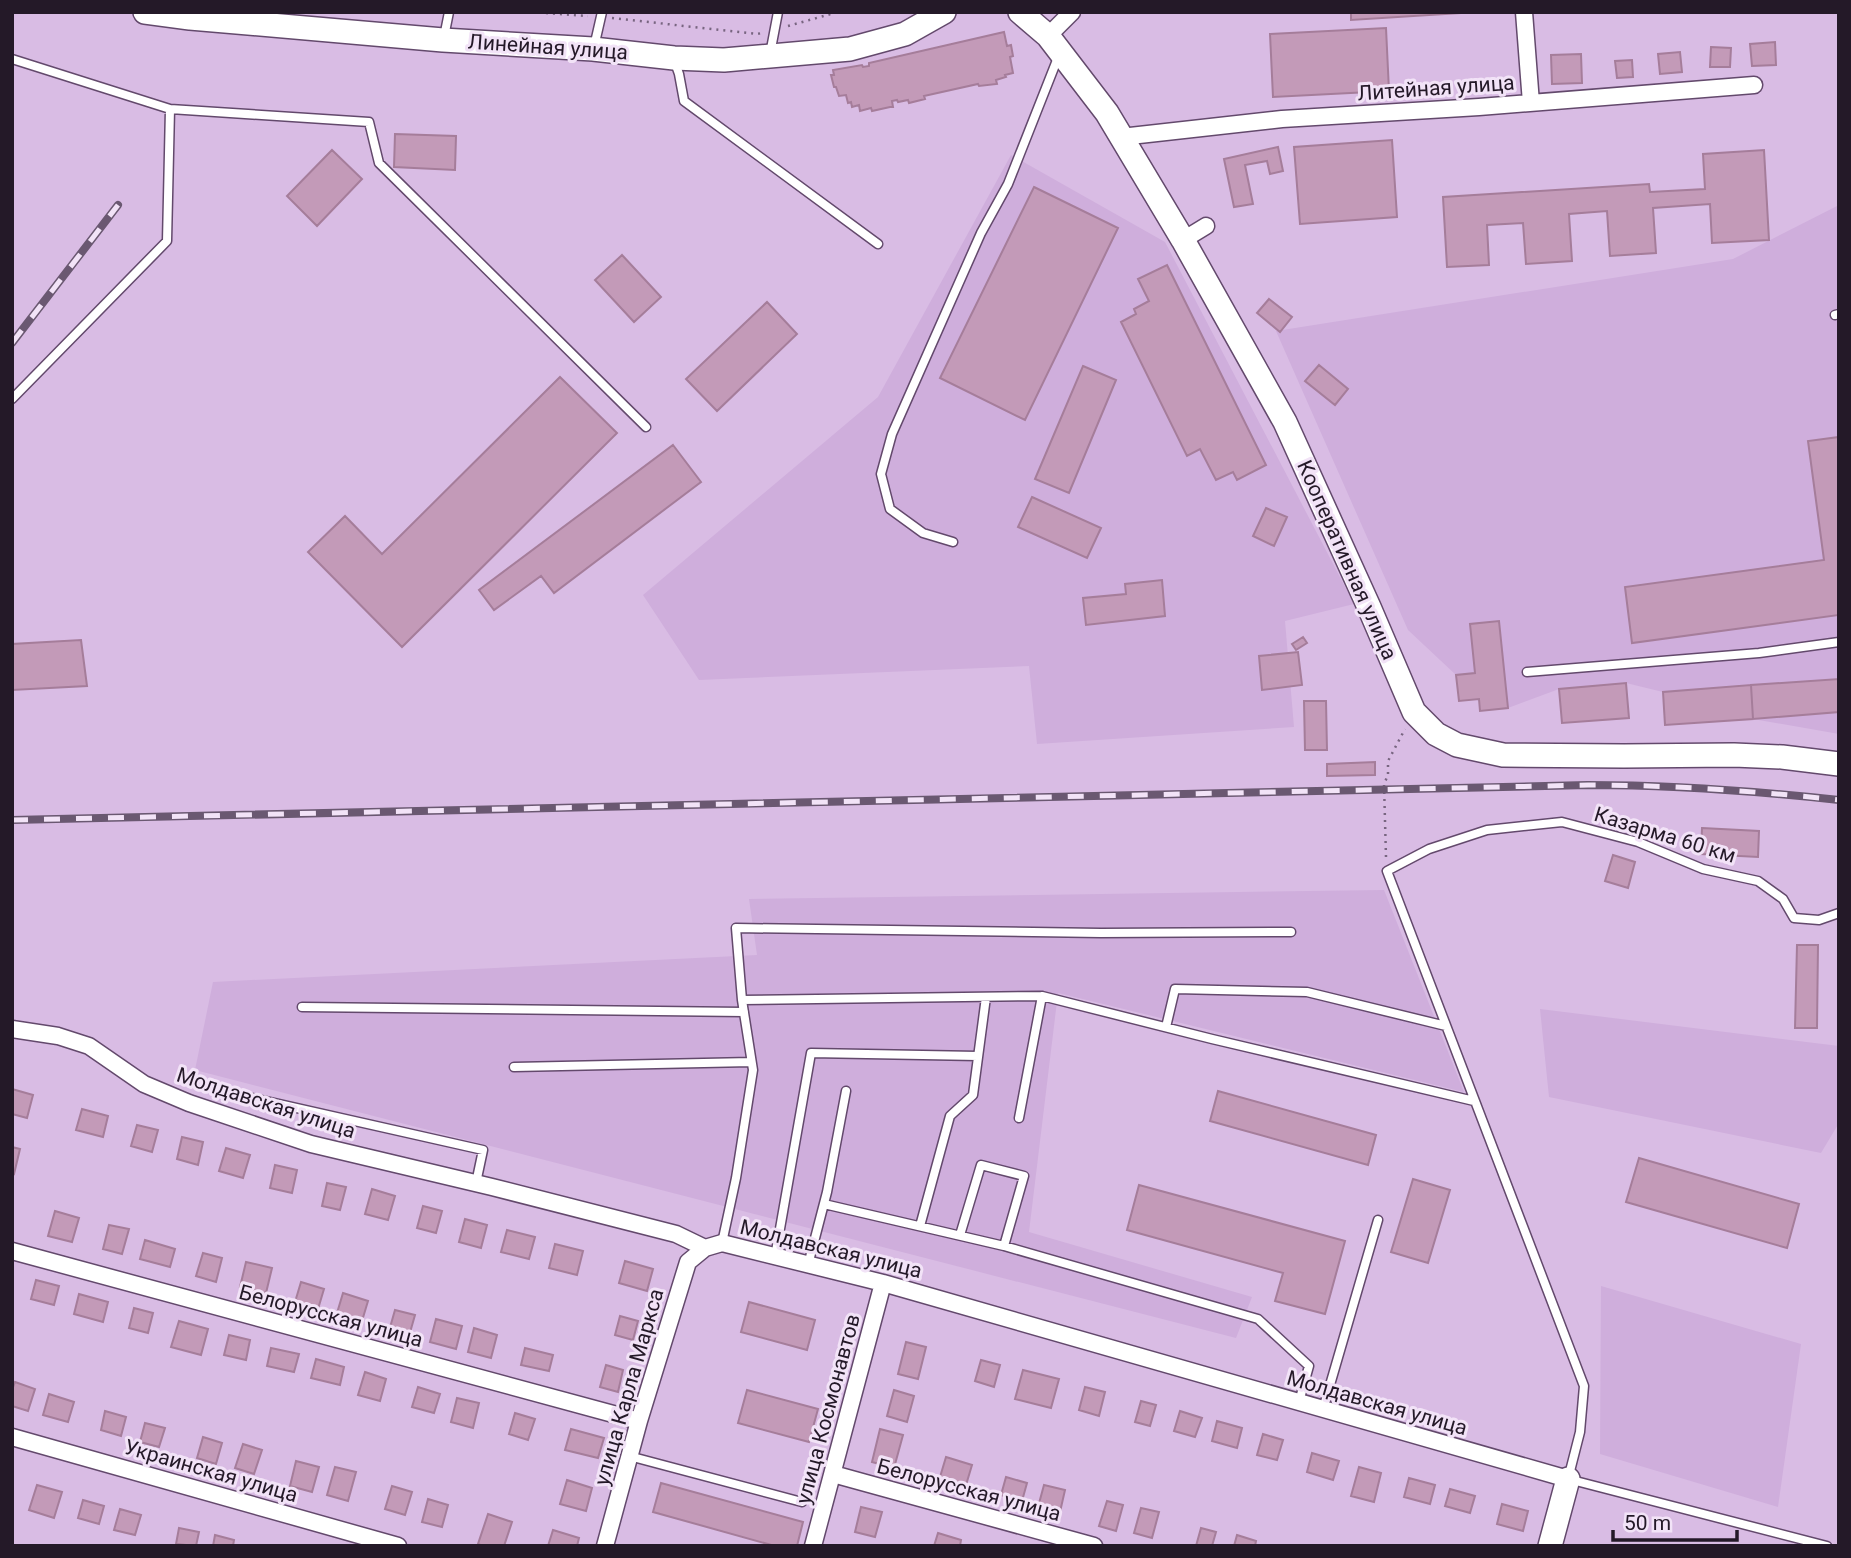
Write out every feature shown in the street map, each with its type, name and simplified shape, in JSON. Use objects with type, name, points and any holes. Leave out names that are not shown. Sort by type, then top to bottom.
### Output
[{"type":"street","name":"Линейная улица","points":[[145,12],[443,40],[724,60],[849,49],[905,34],[944,12]]},
{"type":"street","name":"Кооперативная улица","points":[[1020,12],[1054,44],[1107,113],[1183,240],[1284,422],[1414,712],[1436,734],[1457,745],[1503,755],[1734,755],[1782,757],[1839,764]]},
{"type":"street","points":[[1054,44],[1072,12]]},
{"type":"street","points":[[1524,12],[1531,103]]},
{"type":"street","name":"Литейная улица","points":[[1121,137],[1282,119],[1754,85]]},
{"type":"street","points":[[1183,240],[1206,226]]},
{"type":"street","name":"Молдавская улица","points":[[12,1029],[58,1036],[89,1046],[144,1084],[311,1144],[676,1234],[705,1248],[722,1243],[883,1283],[1568,1479]]},
{"type":"street","name":"улица Карла Маркса","points":[[605,1546],[639,1421],[688,1262],[705,1248]]},
{"type":"street","name":"Белорусская улица","points":[[12,1251],[639,1421]]},
{"type":"street","name":"улица Космонавтов","points":[[813,1546],[883,1283]]},
{"type":"street","name":"Украинская улица","points":[[12,1437],[398,1546]]},
{"type":"street","name":"Белорусская улица","points":[[833,1474],[1094,1546]]},
{"type":"street","points":[[1550,1546],[1568,1479]]},
{"type":"lane","points":[[443,40],[449,12]]},
{"type":"lane","points":[[769,56],[778,12]]},
{"type":"lane","points":[[593,49],[601,15]]},
{"type":"lane","points":[[953,542],[923,533],[890,509],[881,474],[892,434],[981,233],[1008,184],[1054,44]]},
{"type":"lane","points":[[674,58],[684,101],[878,244]]},
{"type":"lane","points":[[12,59],[170,109],[369,122],[379,163],[646,427]]},
{"type":"lane","points":[[12,399],[167,241],[170,109]]},
{"type":"lane","points":[[1527,672],[1759,653],[1839,642]]},
{"type":"lane","name":"Казарма 60 км","points":[[1387,871],[1429,849],[1487,830],[1562,822],[1638,842],[1703,869],[1758,880],[1783,898],[1794,918],[1819,920],[1839,913]]},
{"type":"lane","points":[[1387,871],[1584,1386],[1580,1432],[1568,1479],[1827,1546]]},
{"type":"lane","points":[[722,1243],[736,1178],[752,1070],[736,928],[1101,933],[1291,932]]},
{"type":"lane","points":[[1166,1027],[1175,989],[1307,992],[1446,1026]]},
{"type":"lane","points":[[742,1000],[1042,996],[1474,1101]]},
{"type":"lane","points":[[1019,1118],[1042,996]]},
{"type":"lane","points":[[920,1226],[950,1116],[973,1095],[986,997]]},
{"type":"lane","points":[[302,1007],[744,1012]]},
{"type":"lane","points":[[775,1256],[811,1053],[978,1056]]},
{"type":"lane","points":[[514,1067],[751,1062]]},
{"type":"lane","points":[[808,1265],[824,1204],[846,1091]]},
{"type":"lane","points":[[239,1095],[483,1150],[476,1183]]},
{"type":"lane","points":[[960,1236],[981,1165],[1024,1176],[1004,1246]]},
{"type":"lane","points":[[824,1204],[1004,1246],[1258,1319],[1309,1366],[1299,1402]]},
{"type":"lane","points":[[1323,1409],[1378,1220]]},
{"type":"lane","points":[[629,1456],[802,1502]]},
{"type":"path","points":[[532,12],[601,15],[757,34],[838,12]]},
{"type":"path","points":[[1387,871],[1384,784],[1388,775],[1388,761],[1414,712]]},
{"type":"shaded area","points":[[1011,155],[1165,242],[1354,604],[1285,621],[1294,727],[1037,744],[1029,666],[699,680],[643,595],[878,397]]},
{"type":"shaded area","points":[[1839,205],[1839,734],[1753,719],[1750,685],[1663,692],[1626,683],[1559,689],[1508,708],[1480,711],[1479,699],[1459,701],[1456,675],[1408,630],[1276,331],[1733,259]]},
{"type":"shaded area","points":[[1384,890],[1464,1092],[1058,993],[1029,1232],[1252,1297],[1236,1338],[195,1070],[213,982],[757,955],[749,899]]},
{"type":"shaded area","points":[[1540,1009],[1839,1046],[1839,1123],[1821,1153],[1549,1097]]},
{"type":"shaded area","points":[[1601,1286],[1801,1344],[1778,1507],[1600,1454]]},
{"type":"building","points":[[1351,12],[1477,12],[1351,20]]},
{"type":"building","points":[[1386,28],[1389,91],[1273,97],[1270,34]]},
{"type":"building","points":[[1004,32],[1007,46],[1011,45],[1013,73],[996,80],[997,84],[978,84],[924,96],[925,99],[909,103],[908,100],[892,101],[893,107],[872,111],[871,108],[860,111],[859,105],[852,107],[846,95],[839,96],[834,87],[831,75],[834,75],[833,70],[869,66],[869,63]]},
{"type":"building","points":[[1775,42],[1776,65],[1752,66],[1750,44]]},
{"type":"building","points":[[1711,47],[1731,48],[1730,67],[1710,67]]},
{"type":"building","points":[[1680,52],[1682,72],[1660,74],[1658,54]]},
{"type":"building","points":[[1581,54],[1582,83],[1552,84],[1551,55]]},
{"type":"building","points":[[1632,60],[1633,77],[1617,78],[1615,61]]},
{"type":"building","points":[[395,134],[456,136],[455,170],[394,167]]},
{"type":"building","points":[[1392,140],[1397,217],[1300,224],[1294,147]]},
{"type":"building","points":[[1278,147],[1283,171],[1270,174],[1267,161],[1245,165],[1253,204],[1234,207],[1224,159]]},
{"type":"building","points":[[332,150],[362,179],[317,226],[287,196]]},
{"type":"building","points":[[1764,150],[1769,240],[1712,243],[1710,204],[1653,208],[1656,253],[1610,256],[1607,211],[1569,214],[1572,261],[1526,264],[1523,223],[1487,225],[1489,265],[1447,267],[1443,197],[1649,184],[1650,192],[1705,189],[1703,154]]},
{"type":"building","points":[[1034,187],[1118,228],[1025,420],[940,378]]},
{"type":"building","points":[[622,255],[661,297],[634,322],[595,280]]},
{"type":"building","points":[[1167,265],[1266,465],[1237,480],[1233,472],[1216,480],[1200,449],[1187,456],[1121,322],[1136,314],[1134,309],[1149,301],[1138,279]]},
{"type":"building","points":[[1269,299],[1292,317],[1280,332],[1257,313]]},
{"type":"building","points":[[767,302],[797,334],[717,411],[686,379]]},
{"type":"building","points":[[1319,365],[1348,389],[1335,405],[1305,381]]},
{"type":"building","points":[[1083,366],[1116,380],[1069,493],[1035,479]]},
{"type":"building","points":[[560,377],[617,433],[402,647],[308,552],[345,516],[382,554]]},
{"type":"building","points":[[1839,437],[1839,615],[1632,643],[1625,587],[1824,560],[1808,441]]},
{"type":"building","points":[[673,445],[701,482],[554,593],[541,576],[494,610],[479,590]]},
{"type":"building","points":[[1032,497],[1101,528],[1087,558],[1018,527]]},
{"type":"building","points":[[1266,508],[1287,517],[1274,546],[1253,536]]},
{"type":"building","points":[[1162,580],[1165,616],[1086,625],[1083,598],[1126,594],[1125,584]]},
{"type":"building","points":[[1499,621],[1508,708],[1480,711],[1479,699],[1459,701],[1456,675],[1475,673],[1470,624]]},
{"type":"building","points":[[1303,637],[1307,643],[1296,650],[1292,644]]},
{"type":"building","points":[[81,640],[87,686],[12,690],[12,644]]},
{"type":"building","points":[[1298,652],[1302,685],[1262,690],[1259,656]]},
{"type":"building","points":[[1839,679],[1839,712],[1753,719],[1751,685]]},
{"type":"building","points":[[1626,683],[1629,718],[1562,723],[1559,689]]},
{"type":"building","points":[[1751,685],[1753,719],[1665,725],[1663,692]]},
{"type":"building","points":[[1304,701],[1326,701],[1327,750],[1305,750]]},
{"type":"building","points":[[1375,762],[1375,775],[1327,776],[1327,764]]},
{"type":"building","points":[[1702,828],[1759,831],[1758,857],[1701,854]]},
{"type":"building","points":[[1613,855],[1635,862],[1628,888],[1605,881]]},
{"type":"building","points":[[1797,945],[1818,945],[1817,1028],[1795,1028]]},
{"type":"building","points":[[12,1089],[33,1095],[27,1118],[12,1114]]},
{"type":"building","points":[[1218,1091],[1376,1135],[1368,1165],[1210,1121]]},
{"type":"building","points":[[82,1109],[108,1116],[103,1137],[76,1130]]},
{"type":"building","points":[[137,1125],[158,1130],[152,1152],[131,1146]]},
{"type":"building","points":[[182,1137],[203,1142],[198,1165],[177,1159]]},
{"type":"building","points":[[12,1147],[20,1149],[14,1174],[12,1173]]},
{"type":"building","points":[[226,1148],[250,1155],[243,1178],[219,1171]]},
{"type":"building","points":[[1639,1158],[1799,1204],[1787,1248],[1626,1202]]},
{"type":"building","points":[[275,1165],[297,1170],[292,1193],[270,1188]]},
{"type":"building","points":[[1413,1179],[1450,1190],[1428,1263],[1391,1252]]},
{"type":"building","points":[[327,1183],[346,1187],[340,1210],[322,1206]]},
{"type":"building","points":[[1139,1185],[1345,1241],[1325,1314],[1275,1301],[1283,1273],[1127,1230]]},
{"type":"building","points":[[372,1189],[395,1196],[388,1220],[365,1214]]},
{"type":"building","points":[[423,1206],[442,1211],[436,1233],[417,1228]]},
{"type":"building","points":[[55,1211],[79,1218],[72,1242],[48,1236]]},
{"type":"building","points":[[465,1219],[487,1225],[481,1248],[459,1242]]},
{"type":"building","points":[[109,1225],[129,1229],[122,1254],[103,1249]]},
{"type":"building","points":[[507,1230],[535,1237],[529,1259],[501,1252]]},
{"type":"building","points":[[145,1240],[175,1249],[170,1267],[140,1259]]},
{"type":"building","points":[[555,1244],[583,1251],[577,1275],[549,1268]]},
{"type":"building","points":[[203,1253],[222,1258],[216,1282],[196,1276]]},
{"type":"building","points":[[625,1261],[653,1269],[647,1291],[619,1283]]},
{"type":"building","points":[[246,1262],[272,1268],[266,1293],[240,1287]]},
{"type":"building","points":[[36,1280],[59,1286],[54,1305],[31,1299]]},
{"type":"building","points":[[301,1282],[324,1289],[318,1309],[295,1302]]},
{"type":"building","points":[[343,1293],[368,1301],[362,1321],[337,1313]]},
{"type":"building","points":[[79,1294],[108,1302],[103,1322],[74,1314]]},
{"type":"building","points":[[749,1302],[815,1320],[807,1350],[741,1332]]},
{"type":"building","points":[[134,1308],[153,1313],[148,1333],[129,1328]]},
{"type":"building","points":[[395,1310],[415,1315],[409,1336],[389,1331]]},
{"type":"building","points":[[620,1316],[638,1321],[633,1340],[615,1335]]},
{"type":"building","points":[[436,1319],[462,1326],[456,1349],[430,1342]]},
{"type":"building","points":[[179,1321],[208,1329],[201,1355],[171,1347]]},
{"type":"building","points":[[474,1328],[497,1335],[491,1358],[468,1352]]},
{"type":"building","points":[[229,1335],[250,1340],[246,1360],[224,1355]]},
{"type":"building","points":[[906,1342],[926,1347],[918,1379],[898,1374]]},
{"type":"building","points":[[271,1348],[299,1354],[294,1372],[267,1366]]},
{"type":"building","points":[[525,1348],[553,1355],[549,1371],[521,1365]]},
{"type":"building","points":[[316,1359],[344,1367],[340,1385],[311,1378]]},
{"type":"building","points":[[981,1360],[1000,1365],[994,1387],[975,1381]]},
{"type":"building","points":[[606,1365],[623,1370],[618,1392],[600,1387]]},
{"type":"building","points":[[1023,1370],[1059,1379],[1051,1408],[1015,1399]]},
{"type":"building","points":[[365,1372],[386,1379],[380,1401],[358,1395]]},
{"type":"building","points":[[15,1382],[35,1389],[28,1411],[12,1406]]},
{"type":"building","points":[[418,1387],[440,1394],[434,1413],[412,1407]]},
{"type":"building","points":[[1085,1387],[1105,1392],[1099,1416],[1079,1410]]},
{"type":"building","points":[[747,1390],[818,1409],[809,1442],[738,1423]]},
{"type":"building","points":[[894,1390],[914,1396],[907,1422],[887,1416]]},
{"type":"building","points":[[49,1394],[74,1402],[68,1422],[43,1415]]},
{"type":"building","points":[[457,1398],[479,1403],[473,1428],[451,1422]]},
{"type":"building","points":[[1141,1401],[1156,1405],[1150,1426],[1135,1422]]},
{"type":"building","points":[[105,1411],[126,1417],[121,1436],[101,1430]]},
{"type":"building","points":[[1180,1411],[1202,1418],[1195,1437],[1174,1431]]},
{"type":"building","points":[[515,1413],[535,1419],[528,1440],[509,1434]]},
{"type":"building","points":[[1217,1421],[1242,1428],[1237,1448],[1212,1441]]},
{"type":"building","points":[[145,1423],[165,1428],[159,1447],[140,1442]]},
{"type":"building","points":[[571,1429],[604,1438],[598,1458],[565,1450]]},
{"type":"building","points":[[880,1429],[903,1435],[894,1468],[872,1462]]},
{"type":"building","points":[[1263,1434],[1283,1440],[1277,1460],[1257,1455]]},
{"type":"building","points":[[203,1437],[222,1443],[216,1464],[197,1458]]},
{"type":"building","points":[[243,1444],[262,1450],[254,1474],[235,1468]]},
{"type":"building","points":[[1312,1453],[1339,1461],[1333,1480],[1307,1472]]},
{"type":"building","points":[[946,1457],[972,1465],[966,1485],[940,1477]]},
{"type":"building","points":[[296,1461],[319,1467],[312,1492],[290,1486]]},
{"type":"building","points":[[335,1467],[356,1472],[348,1501],[327,1495]]},
{"type":"building","points":[[1359,1467],[1381,1473],[1374,1502],[1351,1496]]},
{"type":"building","points":[[1006,1477],[1027,1483],[1022,1501],[1001,1495]]},
{"type":"building","points":[[1409,1478],[1435,1485],[1430,1504],[1404,1497]]},
{"type":"building","points":[[567,1480],[592,1488],[586,1511],[560,1504]]},
{"type":"building","points":[[661,1483],[803,1522],[797,1546],[775,1546],[653,1512]]},
{"type":"building","points":[[37,1485],[62,1492],[54,1518],[29,1510]]},
{"type":"building","points":[[1044,1485],[1065,1490],[1060,1512],[1038,1507]]},
{"type":"building","points":[[392,1486],[412,1492],[405,1515],[385,1509]]},
{"type":"building","points":[[1450,1489],[1475,1496],[1470,1513],[1445,1506]]},
{"type":"building","points":[[428,1499],[448,1505],[442,1527],[422,1522]]},
{"type":"building","points":[[83,1500],[104,1506],[99,1524],[78,1518]]},
{"type":"building","points":[[1107,1501],[1123,1505],[1116,1531],[1099,1526]]},
{"type":"building","points":[[1502,1504],[1528,1511],[1523,1531],[1497,1524]]},
{"type":"building","points":[[861,1507],[882,1512],[875,1537],[855,1532]]},
{"type":"building","points":[[1141,1508],[1159,1512],[1152,1538],[1134,1533]]},
{"type":"building","points":[[120,1509],[141,1515],[135,1535],[114,1530]]},
{"type":"building","points":[[488,1514],[512,1522],[504,1546],[478,1544]]},
{"type":"building","points":[[179,1528],[199,1532],[196,1546],[176,1544]]},
{"type":"building","points":[[1201,1528],[1216,1532],[1212,1546],[1196,1546]]},
{"type":"building","points":[[553,1530],[579,1538],[577,1546],[548,1546]]},
{"type":"building","points":[[938,1533],[961,1540],[960,1546],[934,1546]]},
{"type":"building","points":[[215,1535],[234,1540],[233,1546],[213,1546]]},
{"type":"building","points":[[1237,1535],[1256,1541],[1255,1546],[1234,1546]]},
{"type":"railway","points":[[12,343],[118,205]]},
{"type":"railway","points":[[12,820],[1588,785],[1714,789],[1839,800]]}]
